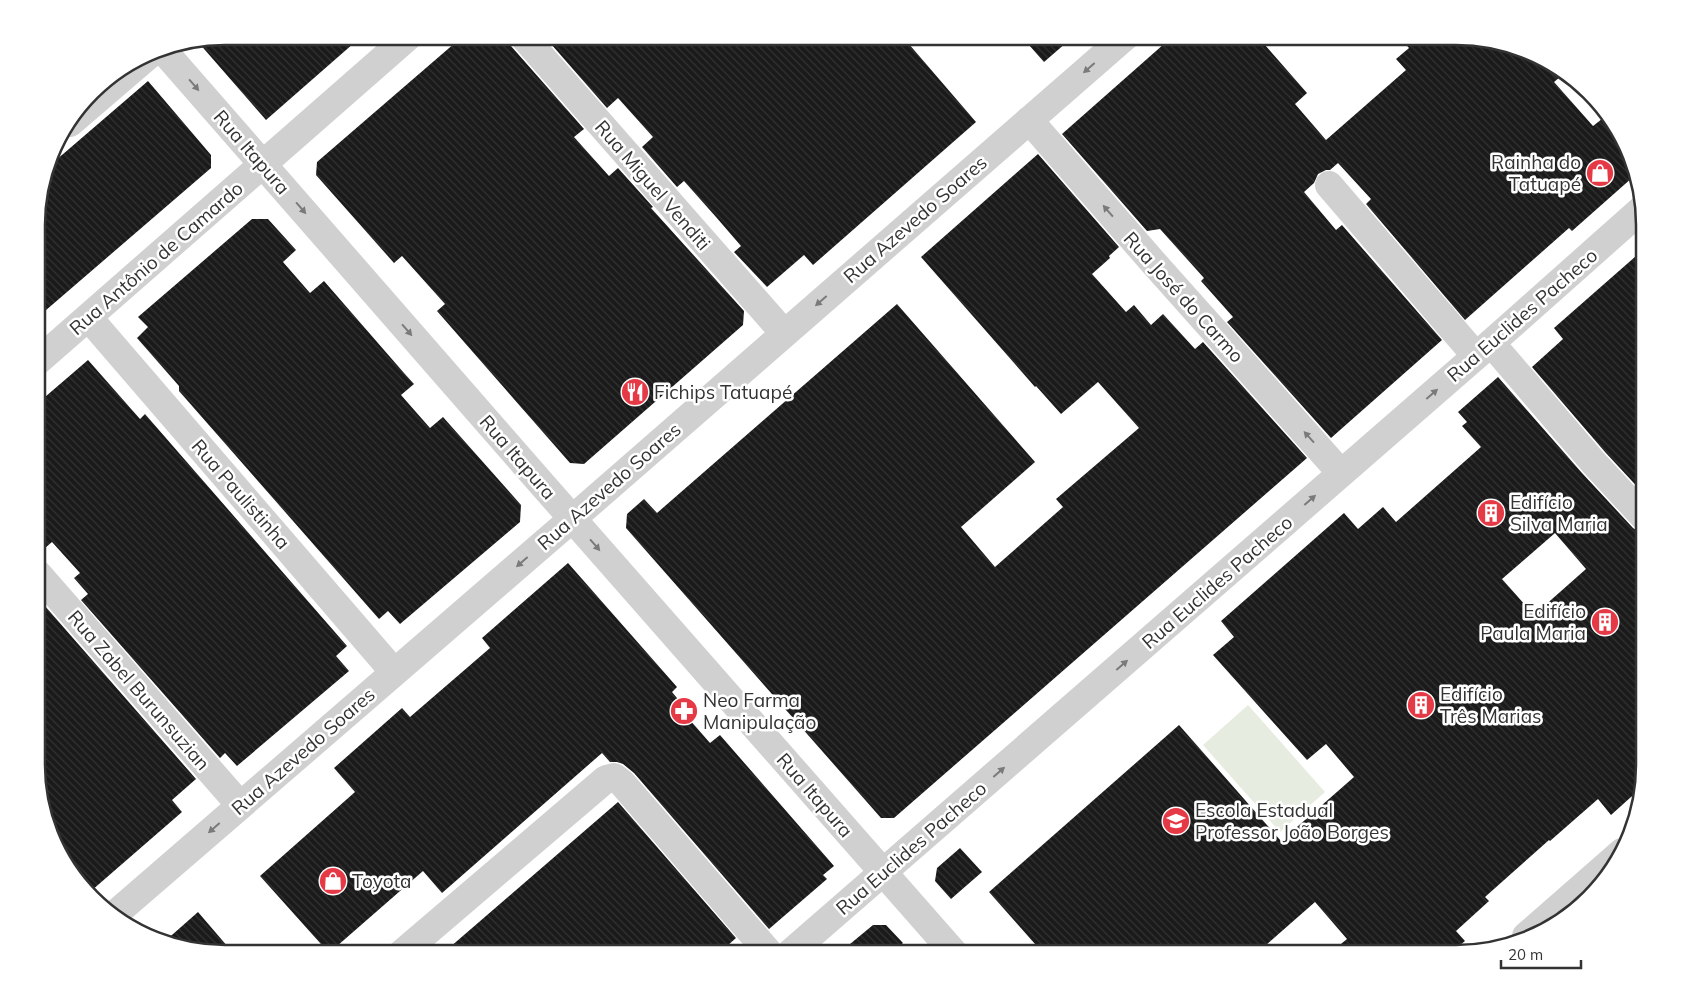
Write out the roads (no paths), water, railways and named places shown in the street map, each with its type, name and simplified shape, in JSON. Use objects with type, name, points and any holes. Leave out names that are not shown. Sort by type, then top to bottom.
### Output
[{"type":"street","name":"Rua Antônio de Camardo","points":[[45,355],[399,45]]},
{"type":"street","name":"Rua Miguel Venditi","points":[[531,45],[784,333]]},
{"type":"street","name":"Rua Azevedo Soares","points":[[119,911],[1116,45]]},
{"type":"street","name":"Rua Itapura","points":[[167,55],[947,945]]},
{"type":"street","points":[[91,105],[128,73]]},
{"type":"street","name":"Rua José do Carmo","points":[[1029,120],[1341,473]]},
{"type":"street","points":[[1329,185],[1636,508]]},
{"type":"street","name":"Rua Euclides Pacheco","points":[[799,945],[1484,349],[1636,214]]},
{"type":"street","name":"Rua Paulistinha","points":[[88,317],[394,672]]},
{"type":"street","name":"Rua Zabel Burunsuzian","points":[[45,582],[240,805]]},
{"type":"street","points":[[412,945],[606,779],[614,777],[622,783],[762,945]]},
{"type":"street","points":[[1539,924],[1604,868]]},
{"type":"place","name":"Rainha do Tatuapé","points":[[1600,173]]},
{"type":"place","name":"Fichips Tatuapé","points":[[635,392]]},
{"type":"place","name":"Edifício Silva Maria","points":[[1491,513]]},
{"type":"place","name":"Edifício Paula Maria","points":[[1605,622]]},
{"type":"place","name":"Edifício Três Marias","points":[[1421,705]]},
{"type":"place","name":"Neo Farma Manipulação","points":[[684,711]]},
{"type":"place","name":"Escola Estadual Professor João Borges","points":[[1176,821]]},
{"type":"place","name":"Toyota","points":[[333,881]]}]
